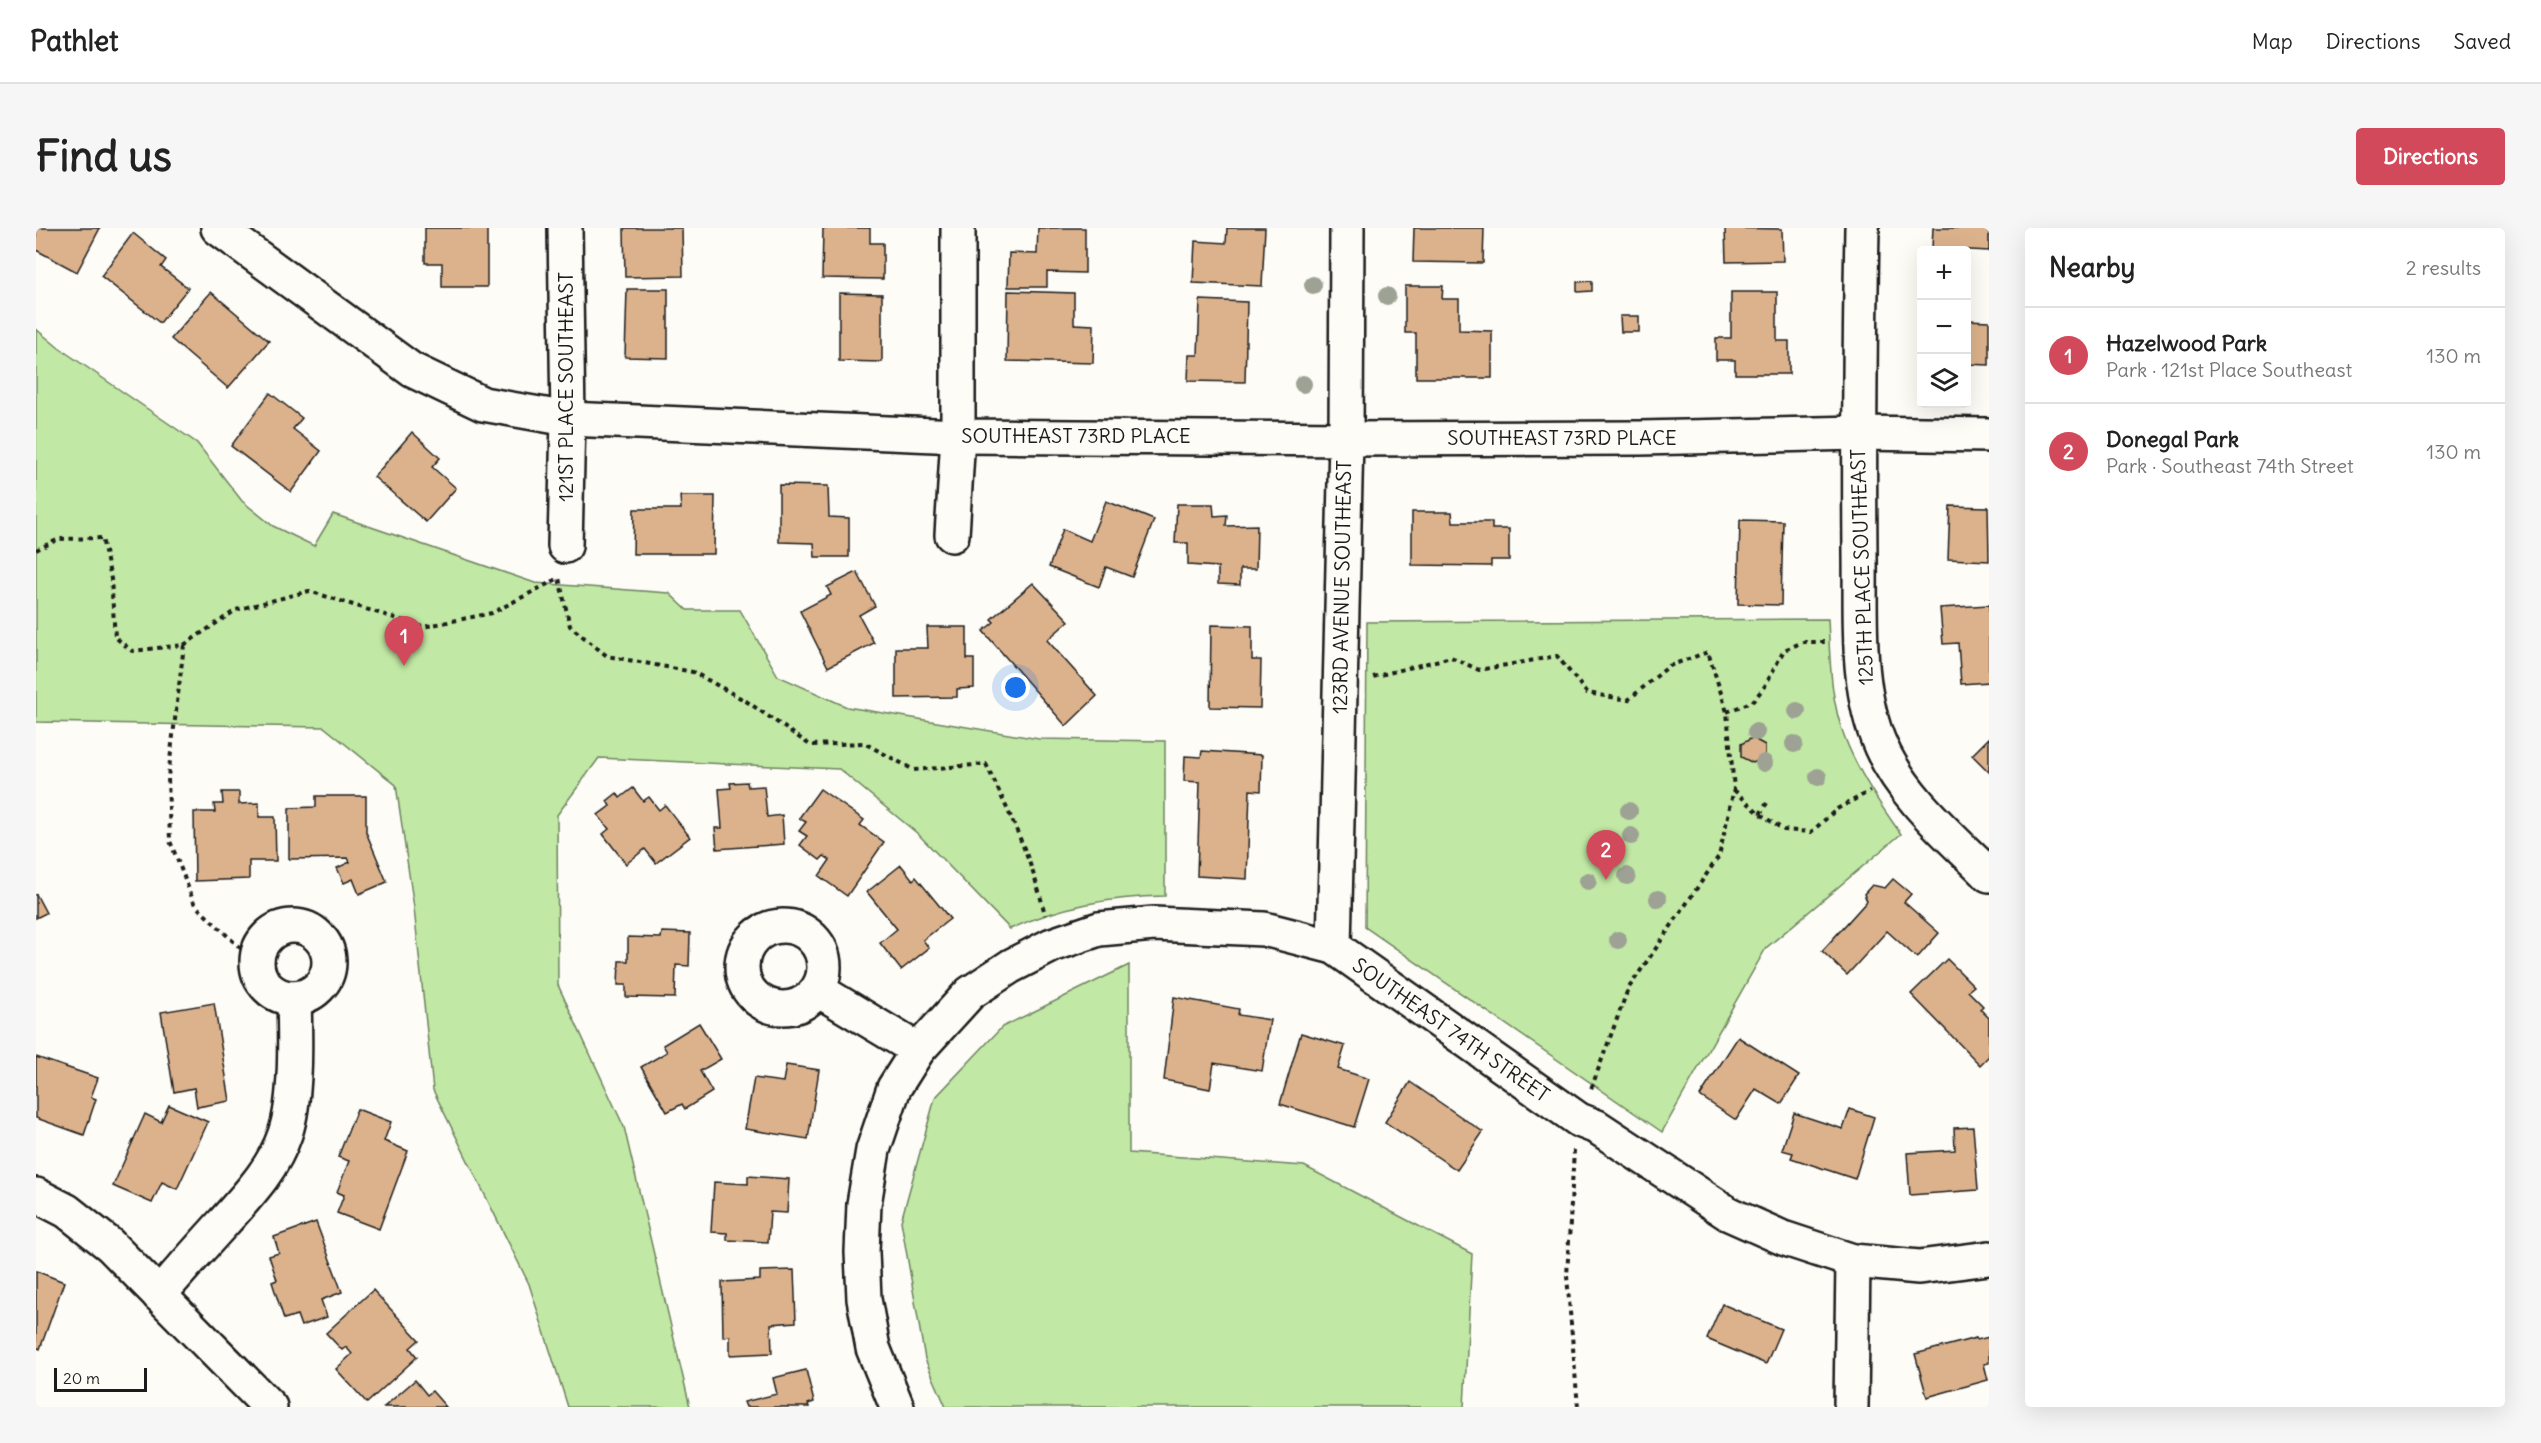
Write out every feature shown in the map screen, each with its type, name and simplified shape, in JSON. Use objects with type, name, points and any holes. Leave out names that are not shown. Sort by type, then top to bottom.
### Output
[{"type":"street","name":"SOUTHEAST 73RD PLACE","points":[[218,228],[412,370],[483,404],[568,419],[958,436],[1346,440],[1640,438],[1859,433],[1989,435]]},
{"type":"street","name":"121ST PLACE SOUTHEAST","points":[[565,228],[568,419],[565,546]]},
{"type":"street","points":[[952,535],[958,436],[958,228]]},
{"type":"street","name":"123RD AVENUE SOUTHEAST","points":[[1334,947],[1346,440],[1347,228]]},
{"type":"street","name":"125TH PLACE SOUTHEAST","points":[[1862,228],[1859,433],[1862,641],[1867,704],[1881,747],[1898,776],[1926,813],[1989,874]]},
{"type":"street","name":"SOUTHEAST 74TH STREET","points":[[897,1407],[873,1348],[864,1299],[862,1252],[864,1204],[873,1150],[894,1088],[918,1050],[970,993],[1011,966],[1053,945],[1100,929],[1155,924],[1264,929],[1334,947],[1579,1120],[1596,1127],[1729,1214],[1783,1238],[1853,1261],[1919,1267],[1989,1258]]},
{"type":"street","points":[[283,927],[301,927],[317,935],[325,945],[329,957],[324,980],[306,995],[294,998],[272,992],[259,974],[256,963],[263,940],[272,932],[283,927]]},
{"type":"street","points":[[818,990],[918,1050]]},
{"type":"street","points":[[159,1294],[272,1165],[286,1133],[291,1093],[294,998]]},
{"type":"street","points":[[36,1195],[67,1211],[110,1245],[270,1407]]},
{"type":"street","points":[[1851,1407],[1853,1261]]},
{"type":"path","points":[[36,550],[59,539],[102,538],[111,579],[115,637],[132,651],[184,645],[236,610],[309,591],[423,627],[492,613],[559,578],[570,626],[607,656],[693,672],[746,701],[810,745],[864,743],[914,770],[986,765],[1019,834],[1038,886]]},
{"type":"path","points":[[1727,712],[1753,701],[1765,686],[1784,650],[1803,642],[1862,641]]},
{"type":"path","points":[[184,645],[168,777],[170,841],[195,905],[256,963]]},
{"type":"path","points":[[1341,665],[1366,679],[1451,657],[1479,670],[1557,656],[1587,693],[1628,700],[1669,666],[1708,652],[1727,712],[1734,789],[1719,856],[1628,989],[1579,1120],[1572,1160],[1567,1276],[1578,1407]]},
{"type":"path","points":[[1734,789],[1760,814],[1784,830],[1811,832],[1837,809],[1898,776]]},
{"type":"path","points":[[1760,814],[1767,803]]},
{"type":"green space","points":[[36,329],[59,348],[197,443],[242,501],[273,526],[314,546],[333,514],[535,583],[669,593],[687,610],[740,610],[778,676],[847,707],[1039,739],[1165,741],[1165,896],[1125,898],[1086,904],[1048,914],[1010,929],[918,834],[839,769],[599,758],[557,815],[558,985],[624,1127],[690,1407],[568,1407],[529,1284],[433,1090],[414,908],[396,785],[324,727],[36,722]]},
{"type":"green space","points":[[1828,619],[1832,679],[1840,724],[1863,776],[1901,834],[1766,948],[1662,1132],[1365,927],[1367,622]]},
{"type":"green space","points":[[1129,965],[1129,1153],[1304,1166],[1472,1254],[1464,1407],[946,1407],[925,1359],[901,1221],[935,1098],[1002,1027]]},
{"type":"building","points":[[36,228],[100,228],[77,272],[36,250]]},
{"type":"building","points":[[425,228],[487,228],[487,287],[442,287],[442,263],[425,263]]},
{"type":"building","points":[[624,228],[682,228],[683,276],[625,277]]},
{"type":"building","points":[[823,228],[870,228],[870,243],[883,243],[883,279],[822,278]]},
{"type":"building","points":[[1038,228],[1085,228],[1085,273],[1047,272],[1047,287],[1008,287],[1009,253],[1037,254]]},
{"type":"building","points":[[1227,228],[1265,228],[1262,286],[1193,283],[1195,241],[1226,243]]},
{"type":"building","points":[[1414,228],[1484,228],[1483,263],[1413,262]]},
{"type":"building","points":[[1725,228],[1782,229],[1783,261],[1726,262]]},
{"type":"building","points":[[1933,228],[1989,228],[1989,251],[1971,250],[1971,246],[1932,246]]},
{"type":"building","points":[[133,233],[166,260],[161,267],[188,288],[160,323],[101,276]]},
{"type":"building","points":[[1592,281],[1592,291],[1577,292],[1577,282]]},
{"type":"building","points":[[1405,286],[1443,286],[1442,299],[1459,299],[1459,330],[1492,331],[1492,378],[1416,378],[1416,333],[1405,333]]},
{"type":"building","points":[[627,289],[668,289],[668,358],[625,357]]},
{"type":"building","points":[[1008,291],[1074,293],[1074,324],[1094,325],[1093,363],[1007,361]]},
{"type":"building","points":[[211,292],[269,341],[228,388],[171,339]]},
{"type":"building","points":[[1731,292],[1777,292],[1777,341],[1789,341],[1789,374],[1735,374],[1735,360],[1716,360],[1716,338],[1731,338]]},
{"type":"building","points":[[839,293],[882,294],[882,362],[839,361]]},
{"type":"building","points":[[1200,300],[1247,302],[1245,382],[1188,381],[1189,355],[1198,355]]},
{"type":"building","points":[[1620,316],[1639,316],[1639,332],[1621,332]]},
{"type":"building","points":[[1971,320],[1989,321],[1989,365],[1971,364]]},
{"type":"building","points":[[270,393],[302,418],[293,429],[321,451],[291,492],[231,446]]},
{"type":"building","points":[[412,432],[440,458],[432,467],[456,488],[426,522],[374,477]]},
{"type":"building","points":[[779,485],[828,486],[829,517],[849,518],[849,557],[815,557],[814,543],[779,542]]},
{"type":"building","points":[[680,496],[715,496],[714,554],[633,554],[634,509],[681,509]]},
{"type":"building","points":[[1106,501],[1154,520],[1132,577],[1106,567],[1099,587],[1049,567],[1063,529],[1090,541]]},
{"type":"building","points":[[1177,504],[1213,504],[1214,516],[1227,515],[1226,526],[1257,525],[1256,569],[1240,569],[1240,585],[1218,584],[1218,567],[1188,565],[1188,543],[1175,543]]},
{"type":"building","points":[[1950,506],[1988,507],[1989,561],[1948,559]]},
{"type":"building","points":[[1412,512],[1452,512],[1453,522],[1492,522],[1492,529],[1509,529],[1509,560],[1491,560],[1491,566],[1412,565]]},
{"type":"building","points":[[1740,520],[1783,521],[1781,605],[1738,604]]},
{"type":"building","points":[[857,572],[875,606],[859,615],[874,643],[828,667],[800,611],[831,595],[827,587]]},
{"type":"building","points":[[1033,583],[1069,621],[1047,640],[1097,696],[1066,726],[983,631],[994,622],[991,619]]},
{"type":"building","points":[[1989,605],[1989,682],[1961,684],[1958,643],[1943,644],[1940,608]]},
{"type":"building","points":[[1211,625],[1252,626],[1252,660],[1261,660],[1260,708],[1210,707]]},
{"type":"building","points":[[927,627],[967,627],[967,659],[974,659],[974,688],[957,689],[957,697],[896,698],[896,648],[928,648]]},
{"type":"building","points":[[1752,738],[1765,745],[1765,757],[1753,763],[1741,757],[1741,744]]},
{"type":"building","points":[[1989,738],[1989,772],[1972,755]]},
{"type":"building","points":[[1202,751],[1262,755],[1261,791],[1250,790],[1247,879],[1197,876],[1200,782],[1184,781],[1185,756],[1201,757]]},
{"type":"building","points":[[747,782],[748,787],[764,786],[767,817],[782,815],[784,844],[717,849],[715,828],[722,828],[719,789],[731,788],[730,783]]},
{"type":"building","points":[[633,788],[643,801],[649,797],[659,810],[665,805],[690,837],[656,863],[645,849],[626,864],[603,834],[609,829],[598,815],[610,806],[607,801],[617,793],[620,798]]},
{"type":"building","points":[[820,789],[864,820],[860,825],[884,842],[847,896],[819,876],[830,860],[824,856],[820,860],[800,845],[807,836],[799,831],[806,822],[799,818]]},
{"type":"building","points":[[222,792],[239,792],[239,804],[259,803],[259,817],[275,817],[276,861],[249,861],[249,879],[195,881],[194,812],[215,812],[214,804],[223,804]]},
{"type":"building","points":[[316,796],[366,796],[366,832],[387,882],[359,894],[353,879],[344,883],[337,868],[350,862],[348,858],[289,859],[289,808],[316,807]]},
{"type":"building","points":[[901,865],[913,880],[916,877],[950,919],[923,940],[929,948],[901,970],[880,943],[897,929],[867,892]]},
{"type":"building","points":[[1893,879],[1911,894],[1904,902],[1939,933],[1917,958],[1887,931],[1847,975],[1822,951],[1867,901],[1864,894],[1872,885],[1885,888]]},
{"type":"building","points":[[36,894],[46,913],[36,918]]},
{"type":"building","points":[[662,932],[690,933],[689,966],[676,965],[675,998],[626,997],[626,985],[618,985],[619,961],[628,961],[628,937],[661,938]]},
{"type":"building","points":[[1947,959],[1974,986],[1968,991],[1983,1006],[1980,1009],[1989,1018],[1989,1056],[1980,1065],[1911,994]]},
{"type":"building","points":[[1174,997],[1239,1009],[1238,1015],[1270,1020],[1262,1071],[1214,1063],[1210,1089],[1164,1080]]},
{"type":"building","points":[[214,1003],[230,1101],[197,1107],[194,1088],[174,1092],[161,1012]]},
{"type":"building","points":[[699,1023],[721,1059],[700,1071],[712,1092],[685,1109],[682,1104],[667,1112],[641,1067],[667,1052],[663,1045]]},
{"type":"building","points":[[1301,1033],[1345,1046],[1338,1069],[1369,1079],[1354,1127],[1280,1104]]},
{"type":"building","points":[[1738,1037],[1799,1076],[1781,1104],[1756,1089],[1736,1120],[1700,1096]]},
{"type":"building","points":[[36,1057],[98,1078],[91,1097],[96,1099],[84,1135],[36,1118]]},
{"type":"building","points":[[786,1065],[819,1070],[808,1139],[745,1129],[754,1078],[783,1082]]},
{"type":"building","points":[[1410,1082],[1483,1132],[1457,1170],[1385,1122]]},
{"type":"building","points":[[169,1105],[208,1122],[177,1189],[162,1182],[152,1203],[113,1186],[145,1114],[161,1122]]},
{"type":"building","points":[[357,1109],[391,1122],[384,1141],[408,1151],[379,1229],[337,1213],[344,1195],[337,1192],[349,1161],[338,1157]]},
{"type":"building","points":[[1850,1109],[1874,1117],[1855,1179],[1791,1158],[1793,1153],[1782,1150],[1794,1113],[1843,1129]]},
{"type":"building","points":[[1973,1127],[1978,1190],[1910,1195],[1907,1153],[1955,1150],[1954,1128]]},
{"type":"building","points":[[748,1176],[789,1179],[787,1213],[770,1212],[768,1242],[727,1240],[727,1233],[711,1232],[714,1182],[748,1184]]},
{"type":"building","points":[[316,1222],[342,1292],[321,1300],[327,1317],[301,1326],[297,1315],[284,1319],[272,1282],[277,1280],[269,1256],[279,1253],[274,1237]]},
{"type":"building","points":[[794,1270],[796,1322],[771,1324],[772,1353],[730,1355],[730,1336],[723,1337],[722,1282],[760,1280],[760,1271]]},
{"type":"building","points":[[36,1271],[64,1282],[40,1349],[36,1347]]},
{"type":"building","points":[[373,1290],[419,1340],[410,1348],[417,1357],[367,1403],[336,1369],[352,1354],[346,1347],[342,1350],[326,1333]]},
{"type":"building","points":[[1722,1304],[1781,1329],[1766,1364],[1707,1339]]},
{"type":"building","points":[[1989,1337],[1989,1363],[1984,1364],[1988,1380],[1927,1397],[1915,1354],[1976,1338],[1977,1340]]},
{"type":"building","points":[[806,1370],[814,1402],[808,1404],[809,1407],[746,1407],[744,1402],[777,1394],[773,1378]]},
{"type":"building","points":[[415,1380],[427,1395],[432,1391],[446,1407],[384,1407]]},
{"type":"place","name":"Hazelwood Park","points":[[404,666]]},
{"type":"place","name":"Donegal Park","points":[[1606,880]]}]
